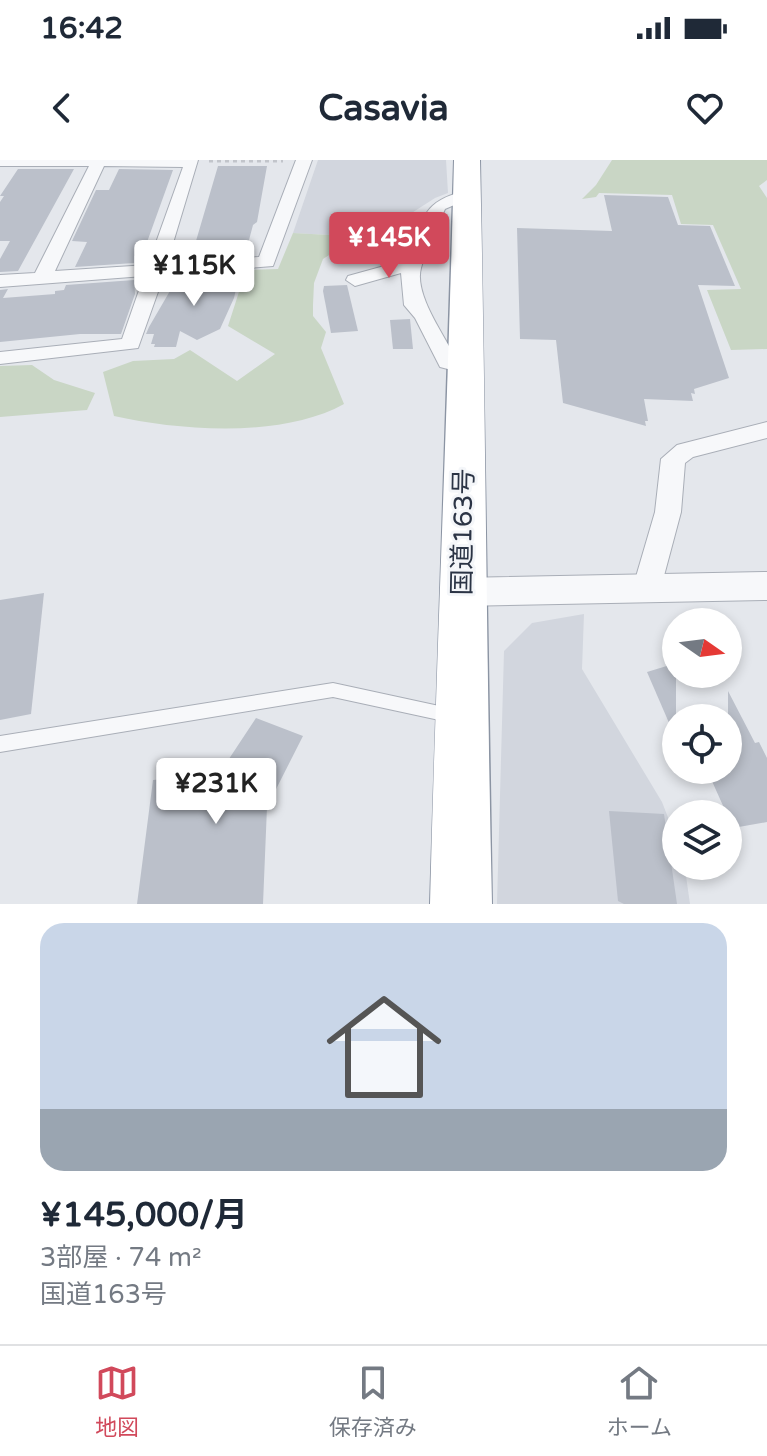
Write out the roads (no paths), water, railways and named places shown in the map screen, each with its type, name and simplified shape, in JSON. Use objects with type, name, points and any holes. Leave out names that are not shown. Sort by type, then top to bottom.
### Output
[{"type":"highway","name":"国道163号","points":[[461,904],[461,592],[467,367],[467,178]]},
{"type":"street","points":[[0,281],[266,262],[304,160]]},
{"type":"street","points":[[42,278],[99,161]]},
{"type":"street","points":[[0,358],[131,344],[192,162],[1,163]]},
{"type":"street","points":[[467,178],[451,199],[438,206],[410,271],[414,305],[425,314],[438,348],[448,362],[467,367]]},
{"type":"street","points":[[355,280],[412,264]]},
{"type":"street","points":[[647,587],[668,512],[673,459],[685,451],[767,430]]},
{"type":"street","points":[[461,592],[767,586]]},
{"type":"lane","points":[[0,744],[333,690],[461,718]]}]
